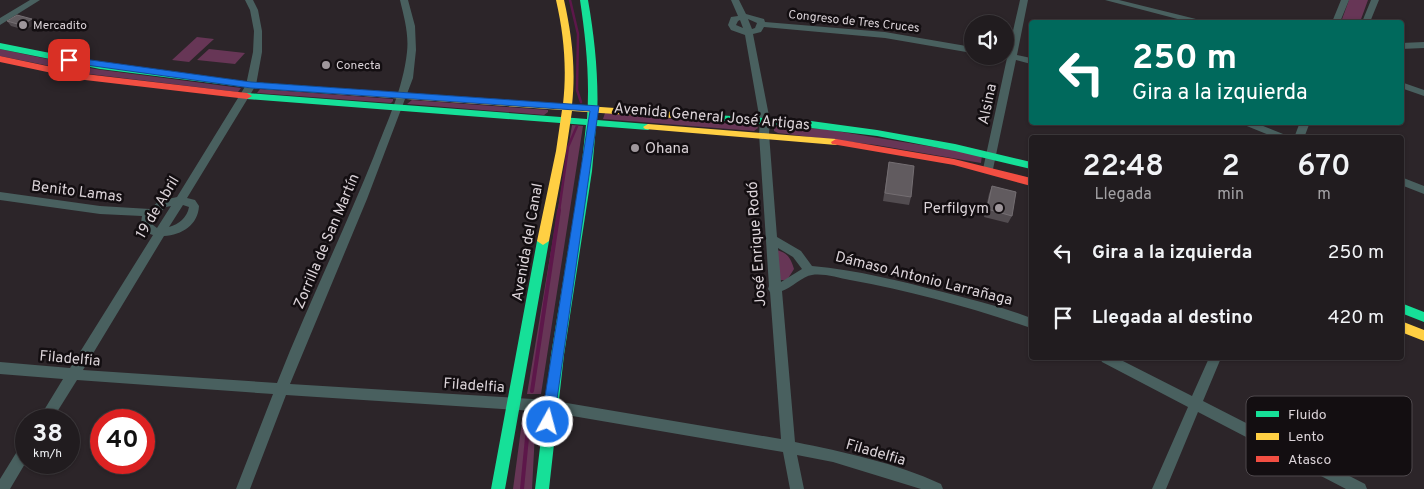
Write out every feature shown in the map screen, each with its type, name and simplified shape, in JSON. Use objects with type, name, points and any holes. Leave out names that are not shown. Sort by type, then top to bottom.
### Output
[{"type":"street","points":[[0,22],[36,0]]},
{"type":"street","name":"19 de Abril","points":[[52,409],[251,85],[258,54],[259,37],[257,22],[249,0]]},
{"type":"street","name":"Zorrilla de San Martín","points":[[243,489],[282,388],[398,108],[408,78],[412,50],[411,26],[404,0]]},
{"type":"street","name":"Avenida del Canal","points":[[498,489],[567,107],[571,52],[568,26],[560,0]]},
{"type":"street","points":[[542,489],[549,406],[595,108],[595,51],[584,0]]},
{"type":"street","name":"José Enrique Rodó","points":[[735,0],[743,16],[748,33],[765,121],[764,134],[773,240],[774,289],[789,447],[797,489]]},
{"type":"street","name":"Alsina","points":[[1014,35],[1024,0]]},
{"type":"street","points":[[1110,0],[1189,20]]},
{"type":"street","points":[[1337,20],[1345,0]]},
{"type":"street","points":[[1367,20],[1375,0]]},
{"type":"street","points":[[743,16],[734,19],[732,25],[737,31],[748,33],[758,30],[762,24]]},
{"type":"street","name":"Congreso de Tres Cruces","points":[[743,16],[758,18],[762,24],[885,35],[964,49]]},
{"type":"street","points":[[1404,46],[1424,45]]},
{"type":"street","name":"Avenida General José Artigas","points":[[0,46],[100,66],[251,85],[595,108],[765,121],[873,132],[991,155],[1029,165]]},
{"type":"street","points":[[1014,57],[1029,61]]},
{"type":"street","name":"Avenida General José Artigas","points":[[0,59],[85,77],[244,96],[764,134],[874,147],[988,169],[1029,181]]},
{"type":"street","name":"Alsina","points":[[988,169],[1006,65]]},
{"type":"street","points":[[1404,86],[1424,93]]},
{"type":"street","points":[[1251,125],[1279,135]]},
{"type":"street","points":[[1404,182],[1424,190]]},
{"type":"street","name":"Benito Lamas","points":[[0,196],[100,210],[150,213],[164,204],[180,200]]},
{"type":"street","points":[[150,213],[146,227],[150,230],[160,233],[183,225],[193,216],[194,206],[180,200]]},
{"type":"street","points":[[773,240],[797,254],[808,270],[792,282],[774,289]]},
{"type":"street","name":"Dámaso Antonio Larrañaga","points":[[808,270],[835,272],[892,284],[966,303],[1029,322]]},
{"type":"street","points":[[1404,309],[1424,317]]},
{"type":"street","points":[[1404,327],[1424,336]]},
{"type":"street","points":[[1110,360],[1246,429]]},
{"type":"street","points":[[1159,489],[1214,360]]},
{"type":"street","name":"Filadelfia","points":[[0,368],[549,406],[833,456],[908,478],[936,489]]},
{"type":"street","points":[[2,489],[15,468]]},
{"type":"street","points":[[1335,476],[1360,489]]},
{"type":"shaded area","points":[[1349,0],[1368,0],[1361,20],[1342,20]]},
{"type":"shaded area","points":[[197,37],[214,39],[189,62],[172,60]]},
{"type":"shaded area","points":[[0,49],[95,69],[241,88],[238,92],[89,74],[0,56]]},
{"type":"shaded area","points":[[209,49],[245,53],[235,64],[197,60]]},
{"type":"shaded area","points":[[260,89],[393,99],[393,101],[391,103],[257,93]]},
{"type":"shaded area","points":[[412,100],[548,110],[548,112],[544,115],[407,104]]},
{"type":"shaded area","points":[[605,113],[757,126],[758,128],[754,131],[603,119]]},
{"type":"shaded area","points":[[572,125],[583,126],[541,394],[527,394]]},
{"type":"shaded area","points":[[774,126],[824,129],[982,155],[981,163],[876,145],[778,133],[774,131]]},
{"type":"shaded area","points":[[777,250],[786,255],[793,265],[794,269],[787,280],[780,280]]},
{"type":"shaded area","points":[[523,414],[536,414],[532,489],[513,489]]},
{"type":"building","points":[[17,15],[32,19],[21,25],[7,21]]},
{"type":"building","points":[[889,162],[914,166],[911,197],[885,193]]},
{"type":"building","points":[[992,186],[1016,192],[1012,216],[987,209]]},
{"type":"waterway","points":[[570,0],[578,34],[577,90],[581,102]]},
{"type":"waterway","points":[[559,211],[568,147],[577,126]]},
{"type":"waterway","points":[[532,391],[559,210]]},
{"type":"waterway","points":[[522,489],[529,417]]},
{"type":"traffic: fast","points":[[542,489],[558,355],[587,171],[593,104],[590,35],[584,0]]},
{"type":"traffic: fast","points":[[0,46],[100,66],[251,85],[335,91]]},
{"type":"traffic: fast","points":[[247,96],[648,127]]},
{"type":"traffic: fast","points":[[715,118],[851,129],[903,137],[1029,165]]},
{"type":"traffic: fast","points":[[498,489],[543,241]]},
{"type":"traffic: fast","points":[[1404,309],[1424,317]]},
{"type":"traffic: slow","points":[[543,241],[561,151],[569,90],[567,30],[560,0]]},
{"type":"traffic: slow","points":[[335,91],[715,118]]},
{"type":"traffic: slow","points":[[648,127],[836,142]]},
{"type":"traffic: slow","points":[[1404,327],[1424,336]]},
{"type":"traffic: jam","points":[[0,59],[85,77],[247,96]]},
{"type":"traffic: jam","points":[[836,142],[954,162],[1029,181]]},
{"type":"place","name":"Mercadito","points":[[23,25]]},
{"type":"place","name":"Conecta","points":[[326,65]]},
{"type":"place","name":"Ohana","points":[[635,148]]},
{"type":"place","name":"Perfilgym","points":[[999,208]]},
{"type":"route","points":[[69,60],[100,66],[251,85],[595,108],[548,422]]}]
